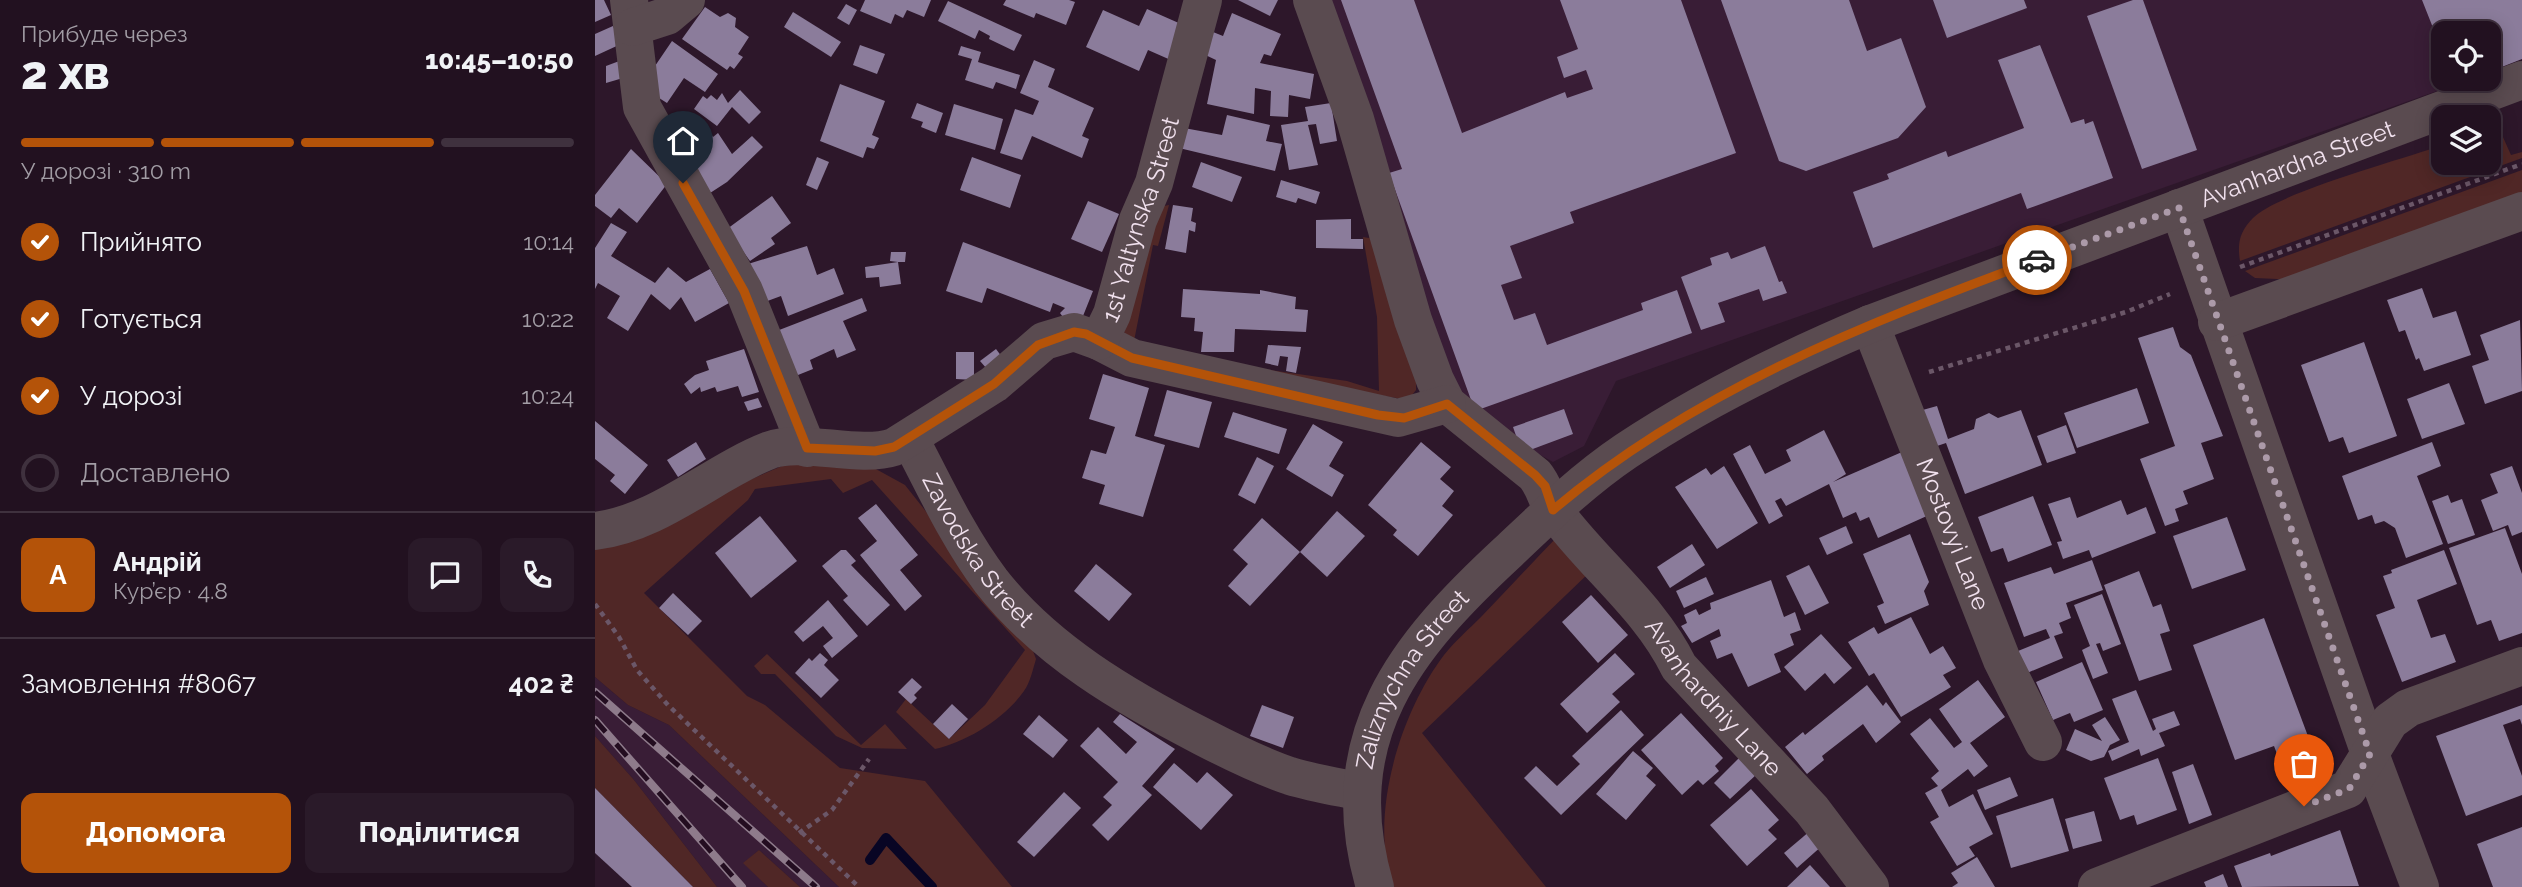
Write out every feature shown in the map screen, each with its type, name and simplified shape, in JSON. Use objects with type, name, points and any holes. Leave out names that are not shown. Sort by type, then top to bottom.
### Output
[{"type":"street","points":[[686,0],[667,16],[631,13],[639,91],[648,122],[744,291],[807,448]]},
{"type":"street","name":"1st Yaltynska Street","points":[[910,439],[994,384],[1044,341],[1074,332],[1099,341],[1112,314],[1138,220],[1154,183],[1203,0]]},
{"type":"street","points":[[1312,0],[1366,154],[1420,343],[1447,404],[1535,475],[1545,486],[1553,510]]},
{"type":"street","name":"Avanhardna Street","points":[[1553,510],[1598,472],[1654,434],[1827,342],[2522,80]]},
{"type":"street","points":[[2179,208],[2370,754],[2420,887]]},
{"type":"street","points":[[2217,322],[2522,211]]},
{"type":"street","name":"Mostovyi Lane","points":[[1870,324],[2002,660],[2043,742]]},
{"type":"street","points":[[1099,341],[1132,358],[1378,415],[1404,418],[1447,404]]},
{"type":"street","points":[[595,531],[613,529],[641,519],[772,450],[884,450],[910,439]]},
{"type":"street","name":"Zavodska Street","points":[[910,439],[949,516],[992,582],[1022,617],[1065,653],[1132,698],[1218,745],[1288,775],[1362,792]]},
{"type":"street","name":"Zaliznychna Street","points":[[1375,887],[1365,843],[1362,792],[1368,749],[1379,713],[1405,663],[1469,588],[1553,510]]},
{"type":"street","name":"Avanhardniy Lane","points":[[1553,510],[1636,605],[1671,651],[1679,667],[1812,810],[1870,887]]},
{"type":"street","points":[[2097,887],[2349,789],[2390,721],[2408,708],[2522,666]]},
{"type":"path","points":[[1894,383],[2126,312],[2522,164]]},
{"type":"path","points":[[595,604],[619,637],[637,670],[799,833],[859,887]]},
{"type":"path","points":[[799,833],[831,810],[869,759]]},
{"type":"shaded area","points":[[1322,0],[2522,0],[2522,59],[2501,67],[2501,21],[2431,21],[2431,91],[2437,91],[1616,381],[1584,446],[1553,462],[1470,416],[1446,378]]},
{"type":"shaded area","points":[[2501,133],[2511,155],[2522,152],[2522,158],[2501,166]]},
{"type":"shaded area","points":[[2431,149],[2431,175],[2475,175],[2240,261],[2239,243],[2242,233],[2253,218],[2287,198]]},
{"type":"shaded area","points":[[2522,170],[2522,198],[2297,280],[2255,278],[2245,271]]},
{"type":"shaded area","points":[[1169,205],[1158,246],[1153,245],[1134,341],[1229,364],[1347,381],[1379,391],[1377,317],[1363,237],[1369,238],[1372,227],[1416,366],[1416,390],[1408,400],[1133,353],[1124,332],[1153,208]]},
{"type":"shaded area","points":[[833,460],[874,468],[905,485],[1030,643],[1036,659],[1028,684],[1007,710],[984,728],[960,741],[935,749],[896,712],[906,699],[949,739],[985,705],[1025,650],[872,480],[843,493],[831,479],[755,489],[748,500],[644,593],[747,696],[765,705],[840,768],[925,781],[1012,887],[839,887],[669,725],[628,705],[595,677],[595,546],[782,466]]},
{"type":"shaded area","points":[[1558,536],[1591,571],[1422,733],[1546,887],[1393,887],[1386,859],[1384,829],[1387,798],[1402,735],[1414,706],[1448,650]]},
{"type":"shaded area","points":[[767,654],[861,745],[885,724],[907,749],[862,748],[836,736],[775,674],[761,674],[754,666]]},
{"type":"shaded area","points":[[595,677],[628,705],[669,725],[839,887],[800,887],[759,850],[744,863],[768,887],[717,887],[634,780],[595,736]]},
{"type":"shaded area","points":[[595,736],[634,780],[717,887],[693,887],[595,788]]},
{"type":"shaded area","points":[[759,850],[800,887],[768,887],[743,863]]},
{"type":"building","points":[[595,0],[604,0],[611,15],[595,22]]},
{"type":"building","points":[[865,0],[931,0],[924,17],[907,10],[903,18],[895,14],[891,24],[860,11]]},
{"type":"building","points":[[1006,0],[1075,2],[1066,25],[1036,13],[1034,18],[1003,5]]},
{"type":"building","points":[[1238,0],[1278,0],[1270,16]]},
{"type":"building","points":[[1341,0],[1414,0],[1462,133],[1565,92],[1567,98],[1593,89],[1586,70],[1564,78],[1557,57],[1578,49],[1560,0],[1681,0],[1736,153],[1570,212],[1574,223],[1510,246],[1522,278],[1501,285],[1514,320],[1535,313],[1547,345],[1643,310],[1641,303],[1677,290],[1692,333],[1475,411],[1389,173],[1402,169]]},
{"type":"building","points":[[1721,0],[1849,0],[1867,51],[1901,38],[1926,107],[1898,138],[1806,171],[1779,161]]},
{"type":"building","points":[[1933,0],[2024,0],[2027,8],[1947,38]]},
{"type":"building","points":[[2133,0],[2143,0],[2197,150],[2142,169],[2087,16]]},
{"type":"building","points":[[2422,0],[2522,0],[2522,59],[2501,67],[2501,21],[2431,23]]},
{"type":"building","points":[[948,1],[1022,35],[1014,51],[989,39],[990,36],[979,30],[975,39],[938,21]]},
{"type":"building","points":[[846,4],[857,10],[849,25],[837,18]]},
{"type":"building","points":[[705,7],[720,17],[728,13],[736,18],[735,27],[749,37],[738,54],[743,57],[734,69],[730,66],[727,70],[682,39]]},
{"type":"building","points":[[1147,9],[1181,24],[1173,61],[1148,50],[1139,71],[1086,47],[1103,10],[1139,26]]},
{"type":"building","points":[[793,12],[841,42],[831,57],[784,27]]},
{"type":"building","points":[[1232,13],[1281,34],[1271,56],[1264,54],[1260,63],[1314,74],[1310,99],[1289,95],[1288,117],[1270,116],[1271,91],[1255,88],[1254,114],[1207,104],[1216,60],[1199,52],[1208,30],[1223,36]]},
{"type":"building","points":[[613,26],[621,44],[595,56],[595,34]]},
{"type":"building","points":[[672,41],[718,74],[705,92],[684,78],[667,103],[651,93],[655,66]]},
{"type":"building","points":[[860,45],[885,54],[877,74],[853,65]]},
{"type":"building","points":[[2040,45],[2071,123],[2084,119],[2085,124],[2093,121],[2113,178],[2027,209],[2021,193],[1873,248],[1853,192],[1889,179],[1887,174],[1946,151],[1948,157],[2024,128],[1998,60]]},
{"type":"building","points":[[961,46],[981,52],[978,62],[1020,75],[1016,89],[996,82],[993,89],[965,80],[972,59],[958,55]]},
{"type":"building","points":[[622,60],[623,78],[606,83],[606,66]]},
{"type":"building","points":[[1034,60],[1055,69],[1048,87],[1094,108],[1082,136],[1089,139],[1082,158],[1032,136],[1022,160],[1000,153],[1015,109],[1033,115],[1039,101],[1020,93]]},
{"type":"building","points":[[840,84],[885,101],[872,135],[879,138],[874,149],[867,147],[863,158],[820,141]]},
{"type":"building","points":[[740,90],[761,112],[749,124],[732,107],[717,126],[694,109],[703,96],[707,99],[711,95],[717,100],[722,93],[728,103]]},
{"type":"building","points":[[917,103],[943,113],[936,133],[921,127],[923,122],[911,118]]},
{"type":"building","points":[[1331,103],[1337,141],[1320,144],[1316,124],[1308,125],[1318,165],[1289,170],[1281,125],[1308,121],[1305,107]]},
{"type":"building","points":[[954,104],[1003,119],[995,150],[945,135]]},
{"type":"building","points":[[1227,115],[1270,125],[1266,141],[1282,144],[1275,171],[1179,148],[1184,128],[1222,135]]},
{"type":"building","points":[[702,120],[713,137],[718,133],[732,154],[752,136],[763,147],[727,182],[707,195],[671,141]]},
{"type":"building","points":[[631,149],[667,184],[637,223],[619,208],[611,218],[595,206],[595,195]]},
{"type":"building","points":[[817,157],[829,162],[817,190],[806,185]]},
{"type":"building","points":[[972,157],[1021,175],[1010,208],[960,190]]},
{"type":"building","points":[[1201,162],[1242,177],[1232,202],[1192,187]]},
{"type":"building","points":[[1281,180],[1320,192],[1316,204],[1298,198],[1296,203],[1276,197]]},
{"type":"building","points":[[772,196],[791,223],[771,238],[775,244],[750,261],[727,229]]},
{"type":"building","points":[[1088,201],[1119,214],[1102,252],[1071,239]]},
{"type":"building","points":[[1173,205],[1193,208],[1191,221],[1196,223],[1195,232],[1189,230],[1186,253],[1165,249]]},
{"type":"building","points":[[1351,219],[1351,239],[1363,239],[1363,249],[1316,248],[1316,220]]},
{"type":"building","points":[[611,223],[627,232],[611,256],[655,283],[668,267],[686,282],[710,269],[729,303],[695,322],[681,297],[670,310],[651,294],[628,331],[607,318],[620,296],[598,283],[595,289],[595,248]]},
{"type":"building","points":[[963,242],[1093,291],[1083,316],[1068,324],[1060,313],[1065,308],[1053,303],[1050,312],[987,288],[982,303],[946,291]]},
{"type":"building","points":[[807,246],[817,275],[834,268],[844,294],[788,316],[781,296],[762,303],[748,264]]},
{"type":"building","points":[[1765,246],[1779,282],[1782,281],[1787,293],[1763,301],[1759,289],[1718,303],[1725,322],[1701,330],[1681,277],[1712,265],[1710,258],[1728,252],[1731,259]]},
{"type":"building","points":[[891,252],[906,252],[905,262],[890,261]]},
{"type":"building","points":[[898,262],[901,284],[880,287],[879,277],[866,278],[865,267]]},
{"type":"building","points":[[2422,288],[2433,318],[2456,311],[2471,355],[2424,371],[2419,358],[2416,360],[2405,330],[2399,332],[2387,300]]},
{"type":"building","points":[[1183,289],[1260,294],[1260,290],[1296,297],[1295,309],[1308,310],[1306,332],[1235,329],[1234,352],[1201,352],[1203,332],[1194,331],[1195,318],[1181,317]]},
{"type":"building","points":[[862,298],[867,311],[843,321],[856,350],[837,358],[834,349],[810,360],[813,369],[793,377],[774,332]]},
{"type":"building","points":[[2520,320],[2522,391],[2485,404],[2472,366],[2489,360],[2480,335]]},
{"type":"building","points":[[2173,327],[2180,347],[2191,355],[2223,436],[2201,443],[2214,479],[2183,491],[2188,504],[2175,509],[2179,521],[2165,526],[2140,459],[2175,446],[2138,338]]},
{"type":"building","points":[[2364,342],[2397,436],[2349,453],[2343,437],[2329,442],[2301,365]]},
{"type":"building","points":[[1268,345],[1301,347],[1296,373],[1286,371],[1288,357],[1280,356],[1278,366],[1265,363]]},
{"type":"building","points":[[744,349],[759,392],[742,397],[738,386],[717,392],[715,387],[701,392],[700,387],[691,394],[684,384],[695,375],[709,370],[706,361]]},
{"type":"building","points":[[996,349],[1002,357],[987,369],[980,361]]},
{"type":"building","points":[[956,352],[974,352],[974,380],[956,379]]},
{"type":"building","points":[[1103,374],[1149,388],[1135,436],[1165,445],[1143,517],[1099,504],[1105,485],[1082,478],[1091,450],[1106,454],[1115,427],[1089,419]]},
{"type":"building","points":[[2449,383],[2465,424],[2422,439],[2407,399]]},
{"type":"building","points":[[2137,388],[2149,423],[2077,448],[2064,413]]},
{"type":"building","points":[[1167,390],[1212,402],[1199,448],[1154,436]]},
{"type":"building","points":[[758,398],[762,407],[748,411],[744,402]]},
{"type":"building","points":[[1937,406],[1948,439],[1974,429],[1976,419],[1989,413],[1998,418],[2021,410],[2042,465],[1965,494],[1946,443],[1934,447],[1919,411]]},
{"type":"building","points":[[1564,409],[1573,434],[1522,453],[1513,427]]},
{"type":"building","points":[[1233,412],[1287,429],[1279,454],[1224,437]]},
{"type":"building","points":[[595,421],[648,465],[625,494],[610,481],[615,475],[595,459]]},
{"type":"building","points":[[1313,424],[1343,442],[1329,466],[1344,475],[1332,497],[1286,469]]},
{"type":"building","points":[[2066,425],[2076,453],[2047,463],[2037,436]]},
{"type":"building","points":[[1824,430],[1846,474],[1833,482],[1902,452],[1929,515],[1878,538],[1869,517],[1860,521],[1856,512],[1843,518],[1829,484],[1786,506],[1781,498],[1775,501],[1783,516],[1769,524],[1733,454],[1750,445],[1765,474],[1791,461],[1786,450]]},
{"type":"building","points":[[696,442],[706,459],[678,477],[667,460]]},
{"type":"building","points":[[1421,442],[1451,467],[1440,479],[1454,491],[1442,506],[1453,515],[1418,556],[1393,535],[1397,530],[1368,505]]},
{"type":"building","points":[[2432,442],[2441,466],[2417,476],[2443,544],[2406,558],[2395,528],[2384,521],[2375,524],[2372,515],[2358,520],[2342,476]]},
{"type":"building","points":[[1257,457],[1274,466],[1255,504],[1238,495]]},
{"type":"building","points":[[1724,466],[1758,523],[1717,549],[1675,487],[1706,468],[1711,475]]},
{"type":"building","points":[[2512,466],[2522,493],[2522,532],[2512,536],[2508,525],[2493,531],[2481,500],[2498,493],[2490,474]]},
{"type":"building","points":[[2448,495],[2451,503],[2462,499],[2475,535],[2448,544],[2432,501]]},
{"type":"building","points":[[2033,496],[2052,545],[2008,562],[2003,548],[1991,552],[1978,517]]},
{"type":"building","points":[[2070,497],[2077,518],[2121,500],[2127,515],[2146,507],[2156,533],[2092,558],[2089,550],[2063,559],[2057,542],[2062,541],[2048,504]]},
{"type":"building","points":[[876,504],[918,555],[900,570],[922,596],[905,611],[860,555],[877,541],[858,518]]},
{"type":"building","points":[[1337,511],[1365,536],[1327,577],[1300,552]]},
{"type":"building","points":[[760,516],[797,561],[751,598],[715,553]]},
{"type":"building","points":[[2227,517],[2246,570],[2192,589],[2173,536]]},
{"type":"building","points":[[1262,518],[1300,552],[1250,606],[1228,586],[1248,564],[1233,550]]},
{"type":"building","points":[[1846,526],[1853,543],[1827,555],[1819,538]]},
{"type":"building","points":[[2505,528],[2522,574],[2522,633],[2499,641],[2491,620],[2477,625],[2449,548]]},
{"type":"building","points":[[1910,534],[1929,582],[1924,591],[1929,605],[1885,624],[1877,606],[1884,603],[1863,554]]},
{"type":"building","points":[[1692,544],[1705,565],[1670,588],[1657,567]]},
{"type":"building","points":[[841,550],[846,550],[856,561],[851,565],[890,605],[867,626],[843,600],[848,596],[822,566]]},
{"type":"building","points":[[2444,550],[2457,584],[2417,600],[2431,638],[2445,634],[2456,662],[2402,682],[2376,615],[2395,608],[2383,576],[2392,573],[2391,570]]},
{"type":"building","points":[[2092,560],[2103,590],[2066,603],[2071,618],[2059,623],[2063,633],[2054,636],[2063,658],[2027,673],[2018,651],[2050,638],[2046,629],[2024,637],[2004,583],[2051,567],[2054,574]]},
{"type":"building","points":[[1096,564],[1132,594],[1109,621],[1074,591]]},
{"type":"building","points":[[1809,565],[1829,603],[1805,615],[1786,576]]},
{"type":"building","points":[[2139,571],[2153,607],[2161,604],[2170,631],[2160,634],[2172,670],[2139,681],[2104,585]]},
{"type":"building","points":[[1706,577],[1714,594],[1684,608],[1676,591]]},
{"type":"building","points":[[1771,580],[1784,617],[1795,612],[1801,630],[1790,634],[1794,645],[1774,654],[1781,672],[1748,687],[1732,653],[1717,659],[1710,641],[1721,636],[1719,629],[1692,643],[1681,626],[1687,623],[1684,615],[1696,609],[1699,615],[1711,609],[1710,603]]},
{"type":"building","points":[[673,593],[702,621],[688,635],[659,608]]},
{"type":"building","points":[[2102,594],[2121,644],[2103,651],[2100,643],[2096,644],[2108,673],[2093,679],[2082,650],[2090,646],[2074,605]]},
{"type":"building","points":[[1591,595],[1628,635],[1598,663],[1562,622]]},
{"type":"building","points":[[828,600],[858,636],[832,658],[823,646],[833,638],[823,626],[803,642],[794,632]]},
{"type":"building","points":[[1911,617],[1930,654],[1943,646],[1956,668],[1943,675],[1951,687],[1901,717],[1874,673],[1869,676],[1848,642],[1874,627],[1878,634]]},
{"type":"building","points":[[2264,618],[2312,747],[2279,759],[2274,746],[2235,760],[2193,645]]},
{"type":"building","points":[[1821,634],[1852,668],[1834,684],[1825,673],[1805,691],[1784,667]]},
{"type":"building","points":[[820,653],[828,660],[824,665],[839,680],[821,698],[795,673],[809,658],[812,661]]},
{"type":"building","points":[[1615,653],[1635,674],[1612,694],[1620,702],[1587,733],[1560,704]]},
{"type":"building","points":[[2082,662],[2103,710],[2074,722],[2070,713],[2053,720],[2036,682]]},
{"type":"building","points":[[912,678],[922,687],[914,695],[917,698],[911,704],[898,692]]},
{"type":"building","points":[[1978,680],[2005,717],[1970,743],[1988,766],[1974,777],[1968,769],[1941,790],[1949,807],[1973,794],[1993,834],[1969,847],[1975,856],[1957,866],[1930,822],[1939,817],[1925,793],[1938,786],[1931,778],[1939,771],[1910,734],[1930,718],[1954,748],[1962,742],[1939,709]]},
{"type":"building","points":[[1867,685],[1883,706],[1886,702],[1901,722],[1876,743],[1863,724],[1822,756],[1824,760],[1807,774],[1785,747],[1803,732],[1805,735]]},
{"type":"building","points":[[2136,690],[2153,731],[2156,729],[2152,719],[2174,711],[2180,725],[2159,733],[2165,746],[2141,756],[2139,749],[2112,761],[2108,751],[2129,742],[2112,699]]},
{"type":"building","points":[[952,704],[968,719],[949,739],[933,724]]},
{"type":"building","points":[[1262,705],[1294,717],[1283,748],[1250,736]]},
{"type":"building","points":[[2522,705],[2522,725],[2520,719],[2503,725],[2522,776],[2522,795],[2466,816],[2436,736]]},
{"type":"building","points":[[1621,710],[1644,735],[1561,815],[1524,778],[1536,766],[1557,786],[1580,764],[1572,756]]},
{"type":"building","points":[[1681,713],[1723,758],[1715,766],[1719,771],[1703,785],[1698,780],[1682,795],[1641,750]]},
{"type":"building","points":[[1120,714],[1175,749],[1142,786],[1152,795],[1108,841],[1092,825],[1112,805],[1103,797],[1118,782],[1080,746],[1098,727],[1126,754],[1137,742],[1113,722]]},
{"type":"building","points":[[1039,715],[1068,740],[1053,758],[1023,734]]},
{"type":"building","points":[[2105,717],[2120,740],[2110,745],[2104,757],[2091,761],[2066,750],[2075,729],[2102,741],[2092,725]]},
{"type":"building","points":[[1633,751],[1653,768],[1646,776],[1656,785],[1626,820],[1596,794]]},
{"type":"building","points":[[1739,758],[1757,774],[1730,799],[1714,783]]},
{"type":"building","points":[[2158,758],[2177,810],[2137,825],[2134,815],[2120,820],[2104,778]]},
{"type":"building","points":[[1174,763],[1197,783],[1207,772],[1233,795],[1201,830],[1153,787]]},
{"type":"building","points":[[2193,764],[2212,815],[2189,824],[2172,772]]},
{"type":"building","points":[[2010,777],[2018,796],[1985,810],[1977,790]]},
{"type":"building","points":[[595,788],[693,887],[632,887],[595,853]]},
{"type":"building","points":[[1751,789],[1779,820],[1768,830],[1777,839],[1747,866],[1710,825]]},
{"type":"building","points":[[1064,792],[1081,808],[1034,857],[1017,842]]},
{"type":"building","points":[[2053,798],[2069,851],[2011,868],[1996,816]]},
{"type":"building","points":[[2094,811],[2102,841],[2073,849],[2065,819]]},
{"type":"building","points":[[2522,827],[2522,887],[2493,887],[2477,844]]},
{"type":"building","points":[[2340,830],[2359,886],[2242,887],[2234,866],[2270,853],[2271,856]]},
{"type":"building","points":[[1810,831],[1823,845],[1797,868],[1784,853]]},
{"type":"building","points":[[1977,857],[1995,887],[1952,887],[1958,883],[1951,873]]},
{"type":"building","points":[[1810,865],[1830,887],[1787,887]]},
{"type":"building","points":[[2223,874],[2228,887],[2206,887],[2204,882]]},
{"type":"waterway","points":[[870,860],[886,838],[932,887]]},
{"type":"railway","points":[[595,692],[816,887]]},
{"type":"railway","points":[[595,720],[742,887]]},
{"type":"way so far","points":[[2037,260],[2179,208],[2370,754],[2349,789],[2304,806]]},
{"type":"route","points":[[683,183],[725,253],[744,291],[807,448],[875,451],[894,447],[994,384],[1044,341],[1074,332],[1086,334],[1132,358],[1378,415],[1411,417],[1447,404],[1535,475],[1545,486],[1553,510],[1598,472],[1654,434],[1827,342],[2037,260]]}]
